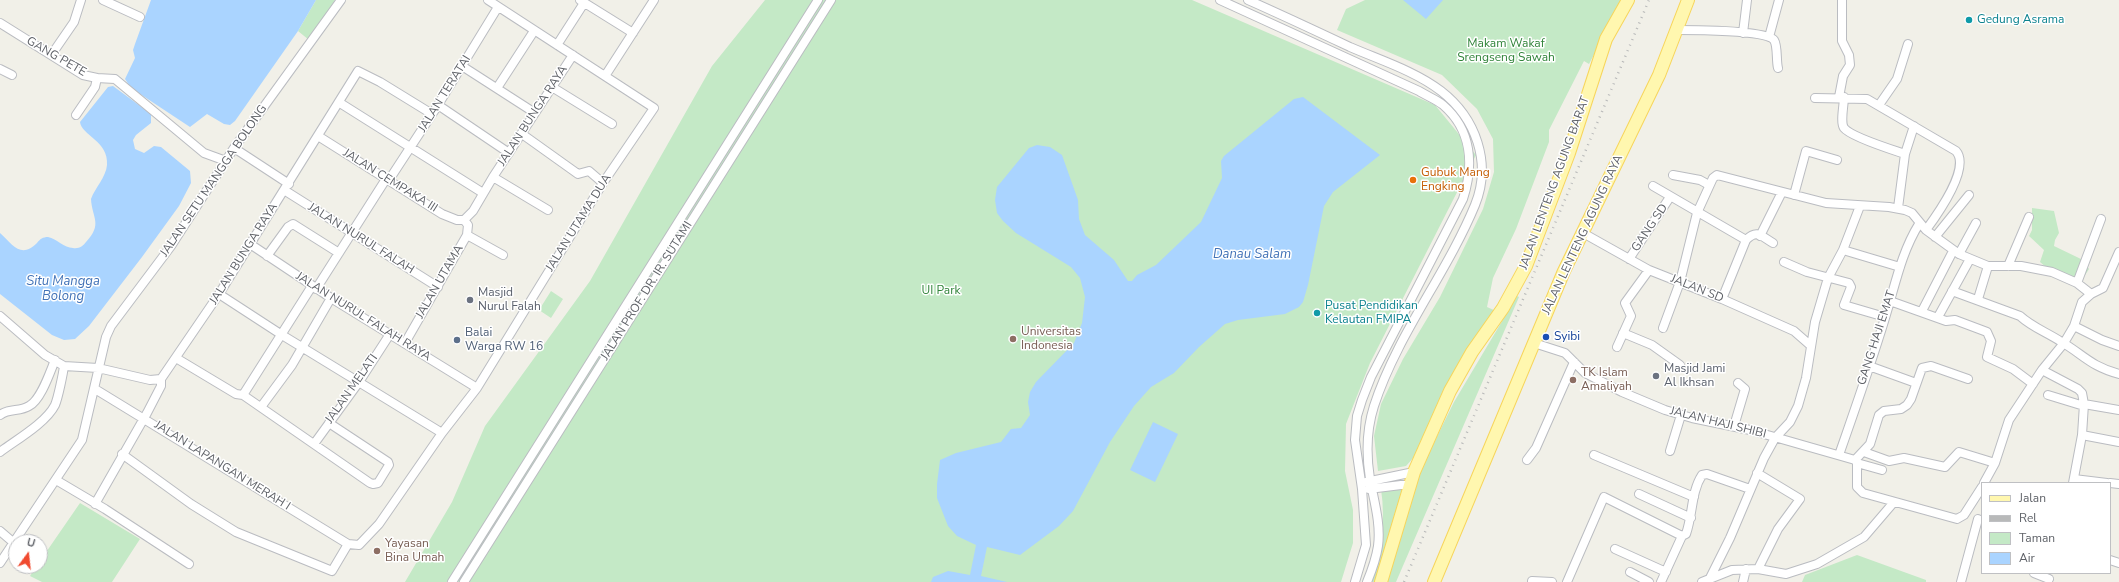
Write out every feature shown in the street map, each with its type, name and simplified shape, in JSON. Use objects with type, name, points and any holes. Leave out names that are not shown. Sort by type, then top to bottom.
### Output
[{"type":"main road","name":"JALAN LENTENG AGUNG BARAT","points":[[1381,582],[1414,472],[1450,391],[1472,352],[1503,308],[1526,266],[1568,153],[1606,39],[1628,0]]},
{"type":"main road","name":"JALAN LENTENG AGUNG RAYA","points":[[1434,582],[1534,343],[1583,233],[1659,75],[1688,0]]},
{"type":"street","points":[[52,54],[74,22],[80,0]]},
{"type":"street","points":[[103,0],[140,17]]},
{"type":"street","name":"JALAN SETU MANGGA BOLONG","points":[[20,534],[82,440],[95,389],[98,368],[106,337],[111,326],[171,246],[234,148],[341,0]]},
{"type":"street","name":"JALAN BUNGA RAYA","points":[[464,220],[474,211],[493,177],[573,55],[488,0]]},
{"type":"street","points":[[605,76],[654,0]]},
{"type":"street","name":"JALAN PROF. DR. IR. SUTAMI","points":[[452,582],[818,0]]},
{"type":"street","name":"JALAN PROF. DR. IR. SUTAMI","points":[[464,582],[831,0]]},
{"type":"street","points":[[1220,0],[1350,59],[1443,104],[1456,118],[1464,132],[1470,149],[1469,176],[1462,199],[1371,377],[1357,416],[1355,440],[1362,486],[1366,545],[1355,582]]},
{"type":"street","points":[[1248,0],[1425,80],[1441,91],[1454,103],[1471,126],[1478,144],[1482,162],[1481,183],[1475,205],[1397,354],[1375,404],[1367,438],[1377,517],[1378,545],[1373,567],[1367,582]]},
{"type":"street","points":[[1744,32],[1746,0]]},
{"type":"street","points":[[1769,36],[1778,0]]},
{"type":"street","points":[[1842,0],[1842,41],[1849,55],[1850,65],[1843,76],[1842,97],[1844,128],[1856,136],[1905,154]]},
{"type":"street","points":[[557,45],[588,2],[633,33]]},
{"type":"street","name":"JALAN TERATAI","points":[[351,233],[410,149],[498,7]]},
{"type":"street","name":"GANG PETE","points":[[0,23],[52,54],[83,75],[97,78],[95,87],[76,115]]},
{"type":"street","points":[[1677,30],[1744,32],[1769,36],[1776,43],[1778,68]]},
{"type":"street","points":[[497,88],[534,31]]},
{"type":"street","points":[[1879,105],[1897,79],[1908,44]]},
{"type":"street","points":[[1350,59],[1355,48]]},
{"type":"street","name":"JALAN UTAMA DUA","points":[[348,544],[359,545],[380,524],[442,433],[477,388],[603,183],[654,108],[573,55]]},
{"type":"street","points":[[462,66],[535,113]]},
{"type":"street","points":[[0,69],[12,76]]},
{"type":"street","name":"JALAN BUNGA RAYA","points":[[95,504],[113,476],[122,454],[161,386],[161,379],[219,294],[340,103],[358,71],[380,82],[432,114]]},
{"type":"street","points":[[97,78],[115,79],[204,153],[226,161]]},
{"type":"street","points":[[552,87],[612,124]]},
{"type":"street","points":[[1815,98],[1842,97],[1867,99],[1956,151],[1960,157],[1951,192],[1941,211],[1926,230]]},
{"type":"street","points":[[340,103],[410,149],[483,193]]},
{"type":"street","points":[[438,105],[509,152]]},
{"type":"street","points":[[1898,208],[1905,154],[1914,126]]},
{"type":"street","points":[[522,134],[578,174],[589,171],[603,183]]},
{"type":"street","name":"JALAN CEMPAKA III","points":[[318,136],[448,217],[457,220],[464,220]]},
{"type":"street","name":"JALAN NURUL FALAH","points":[[234,148],[351,233],[438,287]]},
{"type":"street","points":[[1794,195],[1806,151],[1836,160]]},
{"type":"street","points":[[1673,175],[1700,180],[1710,185]]},
{"type":"street","points":[[1663,328],[1680,282],[1697,213],[1713,178],[1718,175],[1826,203],[1898,208],[1912,213],[1919,224],[1956,253],[1988,266],[2008,266],[2045,270],[2077,283],[2091,294]]},
{"type":"street","points":[[493,177],[548,210]]},
{"type":"street","name":"GANG SD","points":[[1652,186],[1746,240]]},
{"type":"street","points":[[1760,236],[1782,192]]},
{"type":"street","points":[[1935,237],[1969,195]]},
{"type":"street","name":"GANG SD","points":[[1629,259],[1670,197]]},
{"type":"street","name":"JALAN HAJI SHIBI","points":[[1710,578],[1730,538],[1757,473],[1775,438],[1790,422],[1798,406],[1806,378],[1810,345],[1828,278],[1843,250],[1860,206]]},
{"type":"street","points":[[2008,266],[2029,217]]},
{"type":"street","points":[[2077,283],[2100,219]]},
{"type":"street","name":"JALAN UTAMA","points":[[405,343],[467,235],[468,225],[464,220]]},
{"type":"street","points":[[1922,311],[1956,253],[1976,223]]},
{"type":"street","points":[[267,256],[288,227],[293,224],[339,252]]},
{"type":"street","name":"GANG HAJI EMAT","points":[[1839,455],[1909,240],[1919,224]]},
{"type":"street","points":[[243,395],[351,233]]},
{"type":"street","name":"JALAN SD","points":[[1583,233],[1649,270],[1722,299],[1794,331],[1810,345]]},
{"type":"street","points":[[1722,299],[1746,240],[1752,234],[1760,236],[1773,243]]},
{"type":"street","points":[[467,235],[503,255]]},
{"type":"street","name":"JALAN NURUL FALAH RAYA","points":[[250,244],[330,298],[477,388]]},
{"type":"street","points":[[1843,250],[1900,267]]},
{"type":"street","points":[[1985,482],[1995,463],[2009,420],[2042,370],[2064,343],[2074,326],[2082,302],[2091,294],[2103,288],[2119,252]]},
{"type":"street","points":[[1938,317],[1970,259]]},
{"type":"street","points":[[1784,262],[1851,285],[1844,305],[1885,317]]},
{"type":"street","points":[[1978,299],[1988,266]]},
{"type":"street","points":[[1617,347],[1631,316],[1625,303],[1649,270]]},
{"type":"street","points":[[1952,291],[1978,299],[2020,316],[2028,324],[2064,343],[2093,365],[2119,374]]},
{"type":"street","points":[[219,294],[282,335],[442,433]]},
{"type":"street","points":[[261,407],[275,387],[281,382],[330,298]]},
{"type":"street","points":[[1890,301],[1922,311],[1946,321],[1954,320],[1988,333],[1991,341],[1987,357],[2013,368],[2033,384]]},
{"type":"street","points":[[0,316],[27,341],[64,366],[98,368],[150,380],[161,379]]},
{"type":"street","points":[[2074,326],[2102,340],[2119,346]]},
{"type":"street","points":[[1623,333],[1652,345],[1680,365]]},
{"type":"street","name":"JALAN MELATI","points":[[314,444],[360,382],[390,334]]},
{"type":"street","name":"JALAN HAJI SHIBI","points":[[1534,343],[1566,352],[1585,373],[1622,392],[1681,415],[1734,426],[1839,455],[1882,470]]},
{"type":"street","points":[[176,358],[236,394],[243,395],[370,483],[373,484],[378,482],[389,465],[388,462],[329,423]]},
{"type":"street","points":[[0,415],[5,411],[30,406],[36,400],[55,360]]},
{"type":"street","points":[[1527,460],[1536,448],[1574,362]]},
{"type":"street","points":[[0,452],[41,421],[50,412],[55,405],[64,366]]},
{"type":"street","points":[[1869,366],[1916,383]]},
{"type":"street","points":[[1968,379],[1925,366],[1922,368],[1911,399],[1907,405],[1901,409],[1884,411],[1879,415],[1870,444],[1856,462],[1857,486],[1859,491],[1957,519],[1964,515],[1981,489]]},
{"type":"street","points":[[2042,370],[2078,389],[2082,393],[2084,405],[2082,435],[2074,481],[2092,482]]},
{"type":"street","points":[[1734,426],[1746,389],[1738,383]]},
{"type":"street","name":"JALAN LAPANGAN MERAH I","points":[[95,389],[348,544]]},
{"type":"street","points":[[2048,395],[2084,405],[2119,410]]},
{"type":"street","points":[[1362,400],[1375,404]]},
{"type":"street","points":[[1670,451],[1681,415]]},
{"type":"street","points":[[2082,435],[2119,442]]},
{"type":"street","points":[[1864,452],[1889,461],[1904,458],[1945,467],[1959,452],[1995,463]]},
{"type":"street","points":[[122,454],[191,504],[236,532],[295,557],[332,571],[336,568],[348,544]]},
{"type":"street","points":[[1594,454],[1694,496]]},
{"type":"street","points":[[1372,485],[1414,472]]},
{"type":"street","points":[[1757,473],[1800,499],[1778,529],[1758,569]]},
{"type":"street","points":[[1661,582],[1682,536],[1686,534],[1691,518],[1694,496],[1703,474],[1750,489]]},
{"type":"street","points":[[56,480],[189,564]]},
{"type":"street","points":[[1362,486],[1409,485]]},
{"type":"street","points":[[1639,494],[1691,518]]},
{"type":"street","points":[[1567,582],[1604,497],[1682,536]]},
{"type":"street","points":[[1702,582],[1732,570],[1758,569],[1786,574],[1816,564],[1864,537],[1894,502]]},
{"type":"street","points":[[1961,582],[1980,520],[1964,515]]},
{"type":"street","points":[[0,531],[8,538]]},
{"type":"street","points":[[1615,549],[1666,572]]},
{"type":"street","name":"JALAN SETU MANGGA BOLONG","points":[[0,564],[8,552]]},
{"type":"street","points":[[1743,582],[1746,569]]},
{"type":"street","points":[[1630,572],[1649,582]]},
{"type":"street","points":[[2037,574],[2049,578]]},
{"type":"street","points":[[1532,581],[1552,582]]},
{"type":"green space","points":[[316,0],[335,0],[309,40],[298,31]]},
{"type":"green space","name":"UI Park","points":[[765,0],[1192,0],[1435,105],[1476,155],[1370,363],[1346,424],[1345,471],[1353,510],[1353,543],[1341,582],[405,582],[452,502],[485,426],[590,281],[712,66]]},
{"type":"green space","name":"Makam Wakaf Srengseng Sawah","points":[[1365,0],[1623,0],[1589,64],[1584,61],[1549,130],[1549,142],[1516,229],[1493,278],[1487,307],[1496,311],[1415,456],[1406,466],[1378,471],[1374,436],[1381,404],[1403,359],[1440,297],[1483,209],[1494,172],[1493,139],[1477,109],[1442,75],[1337,30],[1346,9]]},
{"type":"green space","points":[[2032,208],[2054,211],[2059,233],[2055,240],[2054,246],[2083,260],[2089,269],[2082,280],[2047,268],[2040,262],[2044,250],[2029,236],[2032,230]]},
{"type":"green space","points":[[551,291],[563,299],[551,318],[539,310]]},
{"type":"green space","points":[[1517,296],[1519,297],[1396,582],[1386,582],[1419,473],[1454,402]]},
{"type":"green space","points":[[1398,487],[1403,491],[1375,582],[1370,582],[1382,536],[1383,513],[1381,489]]},
{"type":"green space","points":[[80,503],[140,539],[112,582],[42,582],[30,576],[31,574],[48,574],[48,549]]},
{"type":"green space","points":[[1857,555],[1926,580],[1926,582],[1802,582],[1805,575]]},
{"type":"water","points":[[151,0],[316,0],[298,31],[235,121],[230,125],[224,124],[207,114],[190,127],[131,88],[125,79],[135,58],[133,50]]},
{"type":"water","points":[[1403,0],[1443,0],[1426,19]]},
{"type":"water","name":"Situ Mangga Bolong","points":[[113,86],[151,114],[151,123],[136,135],[133,140],[135,149],[144,153],[154,146],[161,147],[190,171],[191,183],[179,206],[89,326],[75,339],[64,340],[52,335],[0,294],[0,233],[13,246],[22,250],[31,248],[45,237],[48,237],[67,247],[77,248],[84,245],[91,236],[94,230],[95,221],[91,199],[105,174],[107,165],[104,150],[100,144],[85,131],[80,122],[108,87]]},
{"type":"water","name":"Danau Salam","points":[[1303,97],[1380,155],[1333,192],[1324,206],[1308,285],[1303,302],[1299,307],[1285,314],[1238,320],[1225,324],[1199,347],[1174,373],[1151,387],[1134,406],[1110,442],[1073,511],[1059,526],[1020,555],[987,547],[981,576],[1007,582],[931,582],[933,577],[948,571],[970,575],[976,545],[957,536],[948,526],[937,498],[940,460],[956,453],[1001,442],[1011,429],[1021,428],[1030,415],[1028,402],[1030,392],[1036,382],[1074,343],[1082,323],[1085,297],[1080,278],[1071,267],[1016,233],[1003,221],[997,213],[995,200],[997,187],[1029,148],[1037,145],[1050,147],[1062,155],[1078,200],[1079,219],[1085,235],[1114,260],[1128,281],[1132,281],[1137,275],[1156,265],[1201,222],[1222,178],[1221,161],[1224,156],[1294,99]]},
{"type":"water","points":[[1153,422],[1178,434],[1155,482],[1130,470]]},
{"type":"railway","points":[[1404,582],[1649,0]]},
{"type":"place","name":"Gedung Asrama","points":[[1969,20]]},
{"type":"place","name":"Gubuk Mang Engking","points":[[1413,180]]},
{"type":"place","name":"Masjid Nurul Falah","points":[[470,300]]},
{"type":"place","name":"Pusat Pendidikan Kelautan FMIPA","points":[[1317,313]]},
{"type":"place","name":"Syibi","points":[[1546,337]]},
{"type":"place","name":"Universitas Indonesia","points":[[1013,339]]},
{"type":"place","name":"Balai Warga RW 16","points":[[457,340]]},
{"type":"place","name":"Masjid Jami Al Ikhsan","points":[[1656,376]]},
{"type":"place","name":"TK Islam Amaliyah","points":[[1573,380]]},
{"type":"place","name":"Yayasan Bina Umah","points":[[377,551]]}]
